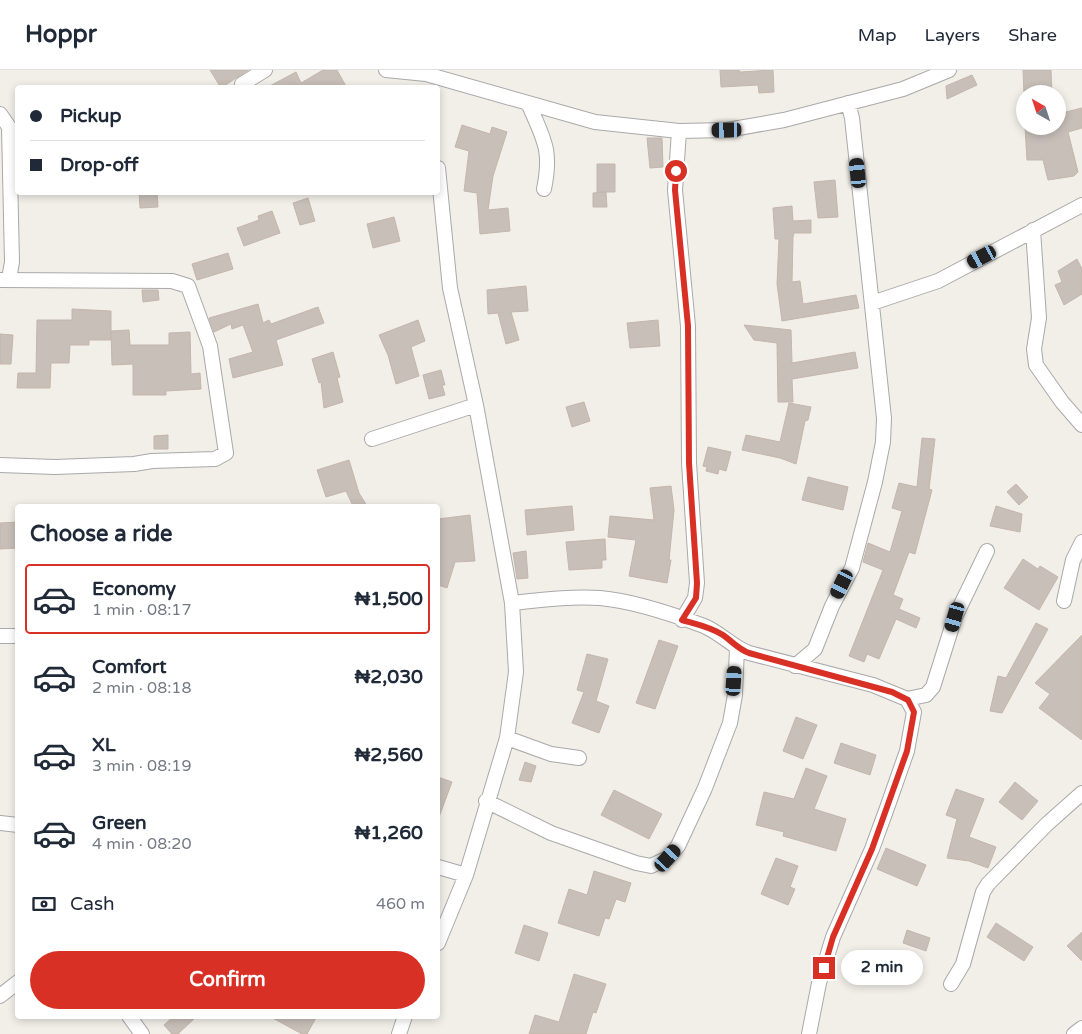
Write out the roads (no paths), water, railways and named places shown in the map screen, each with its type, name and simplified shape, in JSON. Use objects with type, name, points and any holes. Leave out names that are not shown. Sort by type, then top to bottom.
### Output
[{"type":"street","points":[[242,84],[265,70]]},
{"type":"street","points":[[386,70],[426,77],[595,122],[679,132],[727,130],[784,120],[903,89],[949,70]]},
{"type":"street","points":[[795,666],[815,649],[832,606],[852,568],[875,482],[883,442],[884,418],[852,118],[848,103]]},
{"type":"street","points":[[529,105],[548,149],[548,172],[544,189]]},
{"type":"street","points":[[0,114],[8,127],[12,262],[4,279],[25,281],[172,281],[188,286],[210,346],[226,453],[215,459],[152,461],[134,464],[55,467],[0,465]]},
{"type":"street","points":[[679,132],[675,190],[688,326],[689,463],[697,583],[696,598],[682,620]]},
{"type":"street","points":[[440,188],[450,288],[476,405],[512,603],[516,672],[507,738],[486,801],[466,875],[440,938]]},
{"type":"street","points":[[872,303],[938,281],[1082,205]]},
{"type":"street","points":[[1033,230],[1039,318],[1034,349],[1036,365],[1062,402],[1082,425]]},
{"type":"street","points":[[372,439],[476,405]]},
{"type":"street","points":[[1064,600],[1073,560],[1082,542]]},
{"type":"street","points":[[512,603],[576,598],[600,598],[632,602],[703,626],[723,636],[737,648],[795,666],[873,685],[908,700],[926,695],[934,687],[955,617],[987,551]]},
{"type":"street","points":[[0,636],[15,636]]},
{"type":"street","points":[[486,801],[551,833],[636,863],[651,866],[668,858],[678,846],[705,788],[730,723],[735,695],[737,648]]},
{"type":"street","points":[[809,1034],[819,983],[833,937],[872,849],[907,751],[914,712],[908,700]]},
{"type":"street","points":[[507,738],[551,754],[579,758]]},
{"type":"street","points":[[951,984],[963,964],[983,892],[988,884],[1047,824],[1079,801]]},
{"type":"street","points":[[0,823],[15,826]]},
{"type":"street","points":[[440,868],[466,875]]},
{"type":"street","points":[[0,996],[15,984]]},
{"type":"street","points":[[131,1019],[142,1034]]},
{"type":"street","points":[[399,1034],[404,1019]]},
{"type":"street","points":[[1074,1034],[1082,1028]]}]
